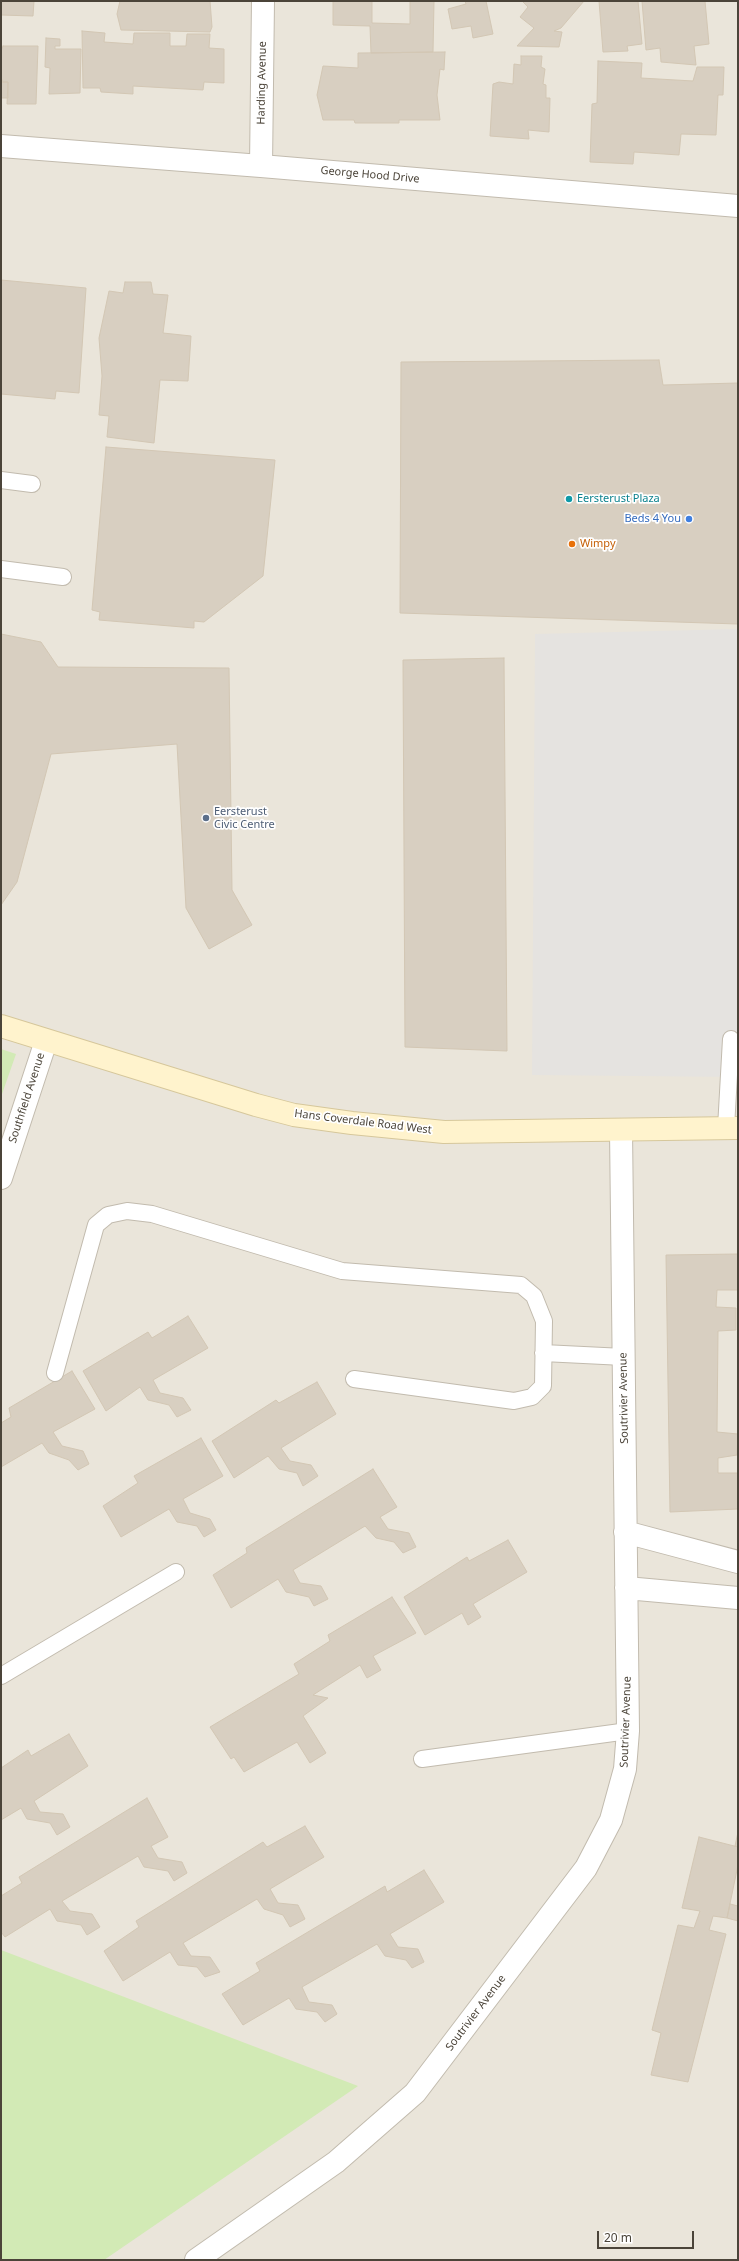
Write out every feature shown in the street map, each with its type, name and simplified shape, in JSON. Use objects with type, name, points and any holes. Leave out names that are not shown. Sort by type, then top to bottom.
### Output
[{"type":"street","name":"Harding Avenue","points":[[261,166],[263,1]]},
{"type":"street","name":"George Hood Drive","points":[[1,146],[738,206]]},
{"type":"street","name":"Hans Coverdale Road West","points":[[1,1026],[46,1041],[294,1115],[388,1127],[444,1132],[732,1128]]},
{"type":"street","name":"Southfield Avenue","points":[[1,1178],[46,1041]]},
{"type":"street","name":"Soutrivier Avenue","points":[[196,2260],[336,2162],[415,2093],[586,1868],[611,1820],[625,1769],[628,1731],[621,1130]]},
{"type":"street","points":[[625,1532],[738,1562]]},
{"type":"street","points":[[626,1588],[738,1598]]},
{"type":"lane","points":[[1,480],[32,484]]},
{"type":"lane","points":[[1,569],[63,577]]},
{"type":"lane","points":[[731,1039],[732,1128]]},
{"type":"lane","points":[[55,1373],[96,1225],[108,1215],[126,1211],[152,1214],[342,1271],[521,1285],[534,1296],[544,1321],[543,1386],[532,1397],[514,1401],[354,1379]]},
{"type":"lane","points":[[543,1353],[624,1357]]},
{"type":"lane","points":[[1,1676],[176,1572]]},
{"type":"lane","points":[[422,1759],[628,1731]]},
{"type":"shaded area","points":[[1,1],[738,1],[738,2260],[1,2260]]},
{"type":"shaded area","points":[[738,629],[738,1077],[532,1075],[535,634]]},
{"type":"green space","points":[[1,1049],[16,1054],[1,1097]]},
{"type":"green space","points":[[1,1950],[358,2086],[104,2260],[1,2260]]},
{"type":"building","points":[[1,1],[34,1],[33,16],[1,15]]},
{"type":"building","points":[[120,1],[210,1],[212,27],[210,32],[121,30],[117,14]]},
{"type":"building","points":[[333,1],[372,1],[372,23],[410,24],[410,1],[434,1],[433,52],[371,53],[370,26],[333,25]]},
{"type":"building","points":[[465,1],[486,1],[493,34],[473,38],[471,26],[452,29],[448,9],[466,4]]},
{"type":"building","points":[[522,1],[584,1],[561,28],[554,31],[562,32],[559,47],[517,46],[534,28],[520,17],[528,7]]},
{"type":"building","points":[[599,1],[638,1],[642,44],[627,46],[628,51],[603,52]]},
{"type":"building","points":[[642,1],[705,1],[709,44],[694,46],[696,65],[661,62],[660,48],[646,50]]},
{"type":"building","points":[[82,31],[105,33],[104,42],[133,44],[134,33],[170,33],[170,46],[186,46],[187,34],[210,34],[209,48],[224,49],[224,83],[204,82],[203,90],[133,86],[133,94],[101,92],[100,88],[83,88]]},
{"type":"building","points":[[46,38],[60,39],[60,46],[55,46],[55,49],[81,49],[80,93],[49,94],[50,68],[45,67]]},
{"type":"building","points":[[3,46],[38,46],[36,104],[7,104],[8,82],[3,82],[1,78],[1,51]]},
{"type":"building","points":[[445,52],[444,70],[440,69],[437,95],[440,120],[399,120],[399,123],[355,123],[354,120],[323,120],[317,95],[323,66],[358,68],[358,53]]},
{"type":"building","points":[[521,56],[542,56],[541,67],[545,69],[543,84],[546,85],[546,98],[550,98],[549,132],[528,130],[529,139],[490,136],[493,84],[499,82],[513,84],[514,64],[521,65]]},
{"type":"building","points":[[598,61],[642,63],[641,78],[693,81],[697,67],[724,67],[723,95],[718,95],[716,135],[681,134],[679,155],[634,152],[633,164],[590,162],[592,104],[597,103]]},
{"type":"building","points":[[1,82],[8,82],[8,98],[1,98]]},
{"type":"building","points":[[1,280],[86,288],[79,393],[56,391],[55,399],[1,394]]},
{"type":"building","points":[[125,282],[151,282],[153,294],[168,295],[163,333],[191,336],[188,381],[160,380],[154,443],[107,437],[109,416],[99,415],[102,376],[99,338],[109,291],[123,293]]},
{"type":"building","name":"Eersterust Plaza","points":[[659,360],[663,385],[738,383],[738,624],[400,613],[401,362]]},
{"type":"building","points":[[106,447],[275,460],[263,576],[204,622],[194,621],[194,628],[99,620],[100,612],[92,610]]},
{"type":"building","name":"Eersterust Civic Centre","points":[[1,634],[41,642],[58,667],[229,668],[232,890],[252,925],[209,949],[186,908],[177,744],[51,754],[17,882],[1,905]]},
{"type":"building","points":[[504,658],[507,1051],[405,1047],[403,660]]},
{"type":"building","points":[[738,1254],[738,1290],[717,1290],[716,1307],[736,1308],[736,1330],[718,1331],[717,1432],[738,1434],[737,1455],[718,1458],[718,1473],[738,1473],[738,1509],[670,1512],[666,1255]]},
{"type":"building","points":[[188,1316],[208,1348],[153,1380],[160,1393],[183,1398],[191,1410],[177,1417],[169,1405],[148,1400],[140,1387],[106,1411],[83,1371],[148,1332],[152,1338]]},
{"type":"building","points":[[72,1371],[95,1409],[53,1432],[62,1446],[83,1451],[89,1464],[78,1470],[69,1460],[49,1453],[42,1443],[1,1467],[1,1423],[11,1417],[9,1408]]},
{"type":"building","points":[[317,1382],[336,1414],[281,1448],[290,1461],[311,1465],[318,1476],[303,1486],[297,1473],[279,1469],[268,1456],[234,1478],[212,1441],[276,1400],[279,1403]]},
{"type":"building","points":[[201,1438],[223,1476],[183,1499],[190,1513],[210,1519],[216,1530],[204,1537],[197,1526],[177,1522],[169,1509],[121,1537],[103,1506],[138,1483],[134,1476]]},
{"type":"building","points":[[373,1469],[397,1507],[380,1517],[388,1529],[409,1533],[416,1547],[403,1553],[394,1542],[376,1538],[365,1526],[293,1570],[300,1583],[321,1586],[328,1599],[314,1606],[309,1597],[286,1592],[278,1579],[231,1608],[213,1575],[247,1553],[246,1548]]},
{"type":"building","points":[[508,1540],[527,1572],[473,1604],[481,1617],[468,1625],[462,1613],[425,1635],[404,1597],[467,1557],[469,1561]]},
{"type":"building","points":[[392,1597],[416,1633],[373,1656],[381,1670],[367,1678],[360,1665],[313,1695],[328,1698],[303,1716],[326,1753],[310,1763],[297,1742],[244,1772],[234,1757],[231,1759],[210,1727],[299,1674],[294,1664],[330,1641],[328,1635]]},
{"type":"building","points":[[69,1734],[88,1766],[34,1801],[40,1812],[63,1814],[70,1827],[57,1835],[50,1823],[27,1819],[21,1808],[1,1820],[1,1768],[28,1750],[31,1756]]},
{"type":"building","points":[[147,1798],[168,1837],[151,1846],[158,1858],[182,1862],[187,1873],[174,1881],[168,1871],[144,1867],[138,1856],[62,1901],[70,1911],[92,1914],[100,1927],[87,1935],[81,1925],[57,1921],[50,1909],[5,1937],[1,1932],[1,1896],[22,1883],[19,1877]]},
{"type":"building","points":[[305,1826],[324,1857],[270,1889],[278,1903],[298,1905],[305,1919],[290,1927],[283,1915],[264,1909],[257,1899],[183,1943],[191,1956],[210,1957],[220,1972],[205,1977],[197,1967],[178,1965],[170,1952],[123,1981],[104,1951],[139,1927],[136,1921],[263,1842],[267,1847]]},
{"type":"building","points":[[738,1832],[738,1847],[735,1846]]},
{"type":"building","points":[[699,1837],[738,1847],[738,1865],[727,1918],[713,1916],[709,1930],[726,1934],[688,2082],[651,2075],[661,2033],[652,2030],[678,1925],[694,1928],[700,1911],[682,1908]]},
{"type":"building","points":[[424,1870],[444,1902],[390,1934],[398,1947],[418,1949],[424,1962],[412,1968],[406,1960],[385,1956],[377,1944],[302,1987],[309,2002],[332,2005],[337,2014],[325,2022],[317,2012],[296,2009],[289,1998],[243,2025],[222,1994],[260,1971],[256,1963],[385,1886],[387,1892]]},
{"type":"building","points":[[730,1904],[738,1906],[738,1921],[727,1918]]},
{"type":"place","name":"Eersterust Plaza","points":[[569,499]]},
{"type":"place","name":"Beds 4 You","points":[[689,519]]},
{"type":"place","name":"Wimpy","points":[[572,544]]},
{"type":"place","name":"Eersterust Civic Centre","points":[[206,818]]}]
